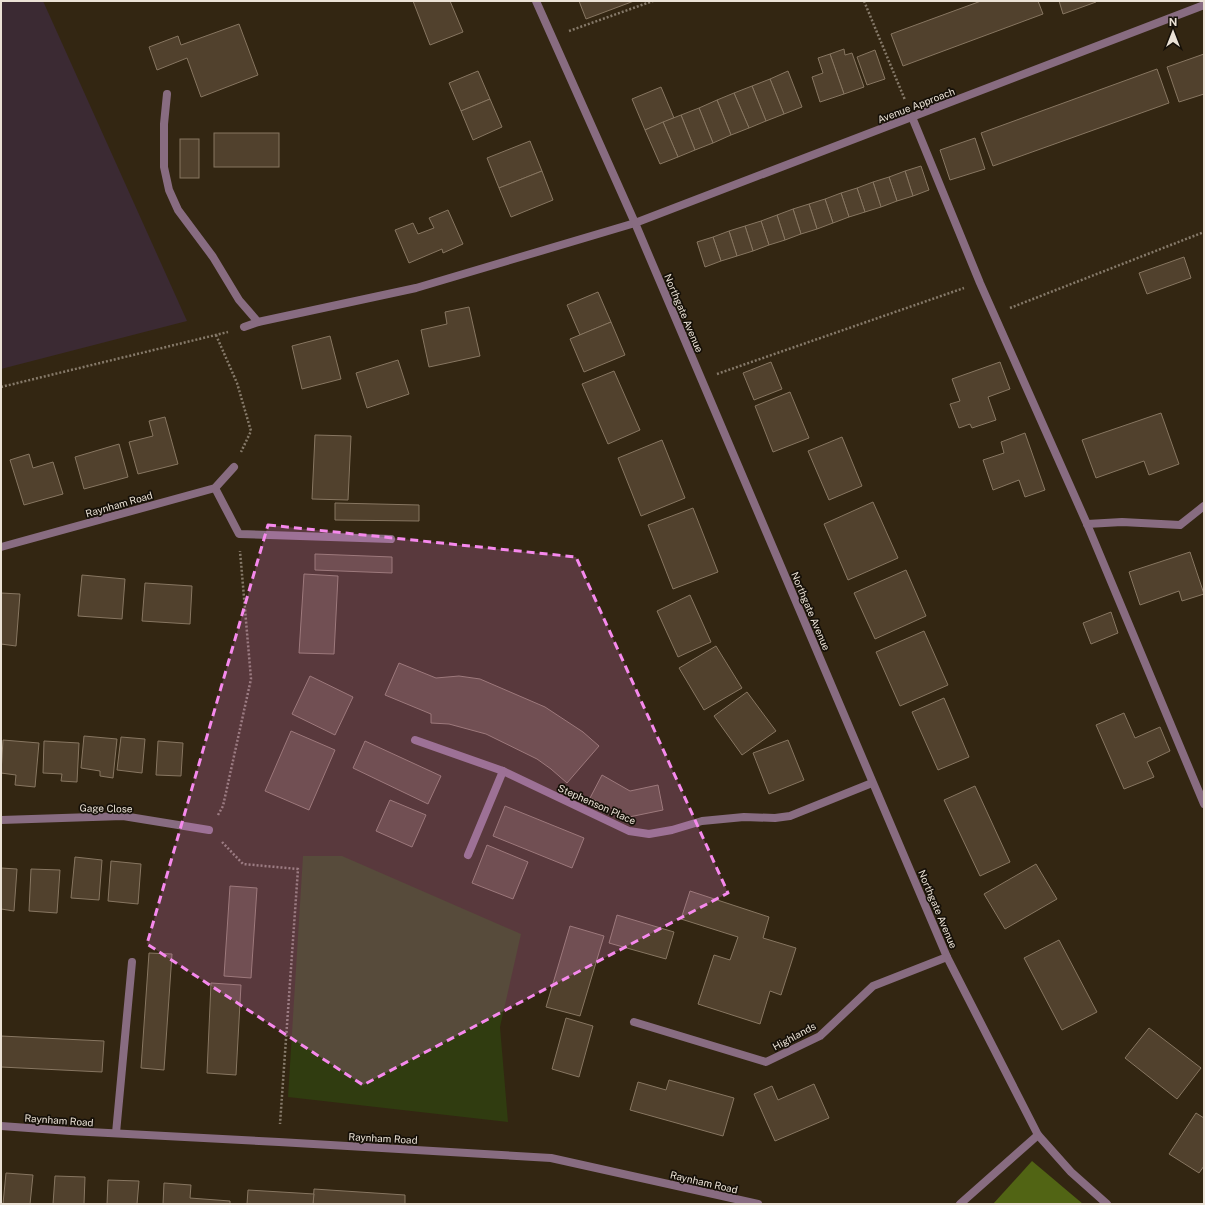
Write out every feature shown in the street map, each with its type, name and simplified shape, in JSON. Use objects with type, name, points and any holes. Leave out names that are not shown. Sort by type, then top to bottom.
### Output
[{"type":"street","name":"Northgate Avenue","points":[[536,1],[635,223],[872,783],[948,957],[1038,1135],[1071,1172],[1107,1204]]},
{"type":"street","name":"Avenue Approach","points":[[244,327],[258,322],[416,288],[635,223],[1204,5]]},
{"type":"street","points":[[167,94],[164,124],[164,167],[169,190],[178,210],[213,257],[239,300],[258,322]]},
{"type":"street","points":[[912,117],[980,283],[1087,524],[1204,804]]},
{"type":"street","points":[[234,467],[215,488],[239,534],[391,539]]},
{"type":"street","name":"Raynham Road","points":[[1,547],[215,488]]},
{"type":"street","points":[[1087,524],[1122,522],[1180,525],[1204,506]]},
{"type":"street","name":"Stephenson Place","points":[[415,740],[503,771],[629,831],[649,834],[672,830],[702,821],[744,817],[775,818],[790,816],[872,783]]},
{"type":"street","points":[[468,855],[503,771]]},
{"type":"street","name":"Gage Close","points":[[1,820],[123,816],[209,830]]},
{"type":"street","name":"Highlands","points":[[634,1022],[766,1062],[820,1036],[873,986],[948,957]]},
{"type":"street","points":[[116,1134],[132,962]]},
{"type":"street","name":"Raynham Road","points":[[1,1126],[116,1134],[551,1158],[758,1204]]},
{"type":"street","points":[[960,1204],[1038,1135]]},
{"type":"path","points":[[552,37],[653,1]]},
{"type":"path","points":[[864,1],[912,117]]},
{"type":"path","points":[[994,314],[1204,232]]},
{"type":"path","points":[[702,380],[980,283]]},
{"type":"path","points":[[1,387],[216,335],[237,383],[251,432],[234,467]]},
{"type":"path","points":[[239,534],[251,679],[223,806],[209,830],[243,864],[298,869],[279,1142]]},
{"type":"highlighted area","points":[[268,525],[576,557],[728,893],[363,1085],[147,944]]},
{"type":"shaded area","points":[[1,1],[43,1],[187,321],[1,369]]},
{"type":"green space","points":[[303,856],[342,856],[521,934],[500,1027],[508,1122],[288,1097]]},
{"type":"green space","points":[[1032,1161],[1083,1204],[993,1204]]},
{"type":"building","points":[[413,1],[450,1],[463,32],[430,45]]},
{"type":"building","points":[[579,1],[634,1],[586,19]]},
{"type":"building","points":[[981,1],[1038,1],[1043,14],[903,66],[891,34]]},
{"type":"building","points":[[1059,1],[1096,1],[1096,2],[1063,14]]},
{"type":"building","points":[[239,24],[258,75],[201,97],[187,58],[157,70],[149,47],[178,36],[181,45]]},
{"type":"building","points":[[844,49],[845,55],[852,53],[864,87],[844,94],[830,54]]},
{"type":"building","points":[[875,50],[885,79],[867,85],[857,57]]},
{"type":"building","points":[[830,54],[844,94],[820,102],[812,77],[823,73],[818,58]]},
{"type":"building","points":[[1204,54],[1204,94],[1179,102],[1167,67]]},
{"type":"building","points":[[1157,69],[1169,103],[993,166],[981,133]]},
{"type":"building","points":[[478,71],[490,99],[461,111],[449,83]]},
{"type":"building","points":[[788,71],[802,107],[784,114],[770,79]]},
{"type":"building","points":[[770,79],[784,114],[766,121],[752,86]]},
{"type":"building","points":[[752,86],[766,121],[749,128],[734,93]]},
{"type":"building","points":[[661,87],[674,118],[645,130],[632,99]]},
{"type":"building","points":[[734,93],[749,128],[731,135],[717,100]]},
{"type":"building","points":[[490,99],[502,127],[473,140],[461,111]]},
{"type":"building","points":[[717,100],[731,135],[713,143],[699,108]]},
{"type":"building","points":[[699,108],[713,143],[695,150],[681,115]]},
{"type":"building","points":[[681,115],[695,150],[678,157],[663,122]]},
{"type":"building","points":[[663,122],[678,157],[660,164],[645,130]]},
{"type":"building","points":[[214,133],[279,133],[279,167],[214,167]]},
{"type":"building","points":[[975,138],[985,169],[950,180],[940,150]]},
{"type":"building","points":[[180,139],[199,139],[199,178],[180,178]]},
{"type":"building","points":[[530,141],[542,171],[499,188],[487,158]]},
{"type":"building","points":[[921,166],[929,190],[913,196],[905,171]]},
{"type":"building","points":[[542,171],[553,200],[511,217],[499,188]]},
{"type":"building","points":[[905,171],[913,196],[897,201],[889,177]]},
{"type":"building","points":[[889,177],[897,201],[881,207],[873,182]]},
{"type":"building","points":[[873,182],[881,207],[865,212],[857,188]]},
{"type":"building","points":[[857,188],[865,212],[849,217],[841,193]]},
{"type":"building","points":[[841,193],[849,217],[833,223],[825,199]]},
{"type":"building","points":[[825,199],[833,223],[817,229],[809,204]]},
{"type":"building","points":[[809,204],[817,229],[801,234],[793,209]]},
{"type":"building","points":[[793,209],[801,234],[785,240],[777,215]]},
{"type":"building","points":[[448,210],[463,244],[443,253],[442,249],[409,263],[395,230],[413,223],[418,234],[434,228],[429,218]]},
{"type":"building","points":[[777,215],[785,240],[769,245],[761,221]]},
{"type":"building","points":[[761,221],[769,245],[753,251],[745,226]]},
{"type":"building","points":[[745,226],[753,251],[737,256],[729,231]]},
{"type":"building","points":[[729,231],[737,256],[721,261],[713,237]]},
{"type":"building","points":[[713,237],[721,261],[705,267],[697,242]]},
{"type":"building","points":[[1184,257],[1191,278],[1147,294],[1139,273]]},
{"type":"building","points":[[598,292],[611,322],[580,335],[567,305]]},
{"type":"building","points":[[469,307],[480,356],[429,367],[421,330],[447,324],[445,312]]},
{"type":"building","points":[[611,322],[625,355],[584,372],[570,339]]},
{"type":"building","points":[[330,336],[341,379],[302,389],[292,346]]},
{"type":"building","points":[[398,360],[409,394],[367,408],[356,373]]},
{"type":"building","points":[[771,362],[782,389],[754,400],[743,373]]},
{"type":"building","points":[[1000,362],[1010,389],[988,397],[996,420],[972,428],[970,424],[959,428],[950,404],[960,401],[952,379]]},
{"type":"building","points":[[614,371],[640,430],[608,444],[582,384]]},
{"type":"building","points":[[790,392],[809,438],[773,452],[755,406]]},
{"type":"building","points":[[1161,413],[1179,464],[1149,475],[1144,461],[1096,478],[1082,440]]},
{"type":"building","points":[[165,417],[178,464],[138,474],[129,442],[153,436],[149,421]]},
{"type":"building","points":[[1025,433],[1045,490],[1025,497],[1019,480],[993,490],[983,460],[1004,453],[1001,442]]},
{"type":"building","points":[[315,435],[351,436],[348,500],[312,499]]},
{"type":"building","points":[[842,437],[862,486],[829,500],[808,451]]},
{"type":"building","points":[[662,440],[685,498],[641,516],[618,458]]},
{"type":"building","points":[[119,444],[128,477],[84,489],[75,457]]},
{"type":"building","points":[[29,454],[33,468],[53,462],[63,494],[24,505],[10,460]]},
{"type":"building","points":[[873,502],[898,558],[848,580],[824,524]]},
{"type":"building","points":[[335,503],[419,505],[419,521],[335,520]]},
{"type":"building","points":[[693,508],[718,572],[673,589],[648,525]]},
{"type":"building","points":[[1190,552],[1204,594],[1182,601],[1179,591],[1140,605],[1129,572]]},
{"type":"building","points":[[315,554],[392,557],[392,573],[315,570]]},
{"type":"building","points":[[906,570],[926,616],[875,639],[854,593]]},
{"type":"building","points":[[304,574],[338,576],[334,654],[299,653]]},
{"type":"building","points":[[82,575],[125,579],[122,619],[78,616]]},
{"type":"building","points":[[145,583],[192,586],[190,624],[142,621]]},
{"type":"building","points":[[1,593],[20,594],[16,646],[1,644]]},
{"type":"building","points":[[690,595],[711,642],[678,657],[657,611]]},
{"type":"building","points":[[1111,612],[1118,633],[1091,644],[1083,623]]},
{"type":"building","points":[[924,631],[948,685],[900,706],[876,652]]},
{"type":"building","points":[[716,646],[742,688],[704,710],[679,668]]},
{"type":"building","points":[[399,663],[436,678],[459,676],[480,679],[545,707],[583,732],[599,746],[567,783],[537,759],[486,734],[449,724],[431,723],[431,714],[385,695]]},
{"type":"building","points":[[310,676],[353,697],[335,735],[292,714]]},
{"type":"building","points":[[747,692],[776,731],[742,755],[714,716]]},
{"type":"building","points":[[944,698],[969,757],[938,770],[912,712]]},
{"type":"building","points":[[1124,713],[1135,738],[1160,727],[1170,751],[1147,762],[1154,777],[1124,789],[1096,725]]},
{"type":"building","points":[[291,731],[335,750],[309,810],[265,791]]},
{"type":"building","points":[[84,736],[117,739],[113,778],[100,776],[100,771],[81,768]]},
{"type":"building","points":[[121,737],[145,739],[142,773],[117,770]]},
{"type":"building","points":[[3,740],[39,743],[35,787],[15,785],[16,775],[1,773]]},
{"type":"building","points":[[788,740],[804,780],[769,794],[753,753]]},
{"type":"building","points":[[44,741],[79,743],[77,782],[61,781],[62,774],[43,773]]},
{"type":"building","points":[[158,741],[183,743],[181,776],[156,775]]},
{"type":"building","points":[[365,741],[441,776],[428,804],[353,768]]},
{"type":"building","points":[[602,775],[630,791],[658,785],[663,810],[629,817],[590,798]]},
{"type":"building","points":[[975,786],[1010,862],[980,876],[944,800]]},
{"type":"building","points":[[390,800],[426,815],[412,847],[376,831]]},
{"type":"building","points":[[505,806],[584,838],[572,868],[493,836]]},
{"type":"building","points":[[487,845],[528,862],[513,899],[472,883]]},
{"type":"building","points":[[75,857],[102,860],[99,900],[71,898]]},
{"type":"building","points":[[111,861],[141,864],[138,904],[108,901]]},
{"type":"building","points":[[1036,864],[1057,899],[1005,929],[984,894]]},
{"type":"building","points":[[1,868],[17,869],[14,911],[1,909]]},
{"type":"building","points":[[31,869],[60,870],[57,913],[29,911]]},
{"type":"building","points":[[230,886],[257,888],[251,978],[224,976]]},
{"type":"building","points":[[690,891],[769,917],[763,938],[796,948],[781,995],[770,991],[760,1024],[698,1004],[714,955],[730,960],[738,937],[681,919]]},
{"type":"building","points":[[617,915],[674,932],[666,959],[609,943]]},
{"type":"building","points":[[570,926],[604,936],[580,1016],[546,1007]]},
{"type":"building","points":[[1059,940],[1097,1012],[1062,1030],[1024,958]]},
{"type":"building","points":[[149,953],[172,954],[164,1070],[141,1068]]},
{"type":"building","points":[[211,983],[241,985],[236,1075],[207,1073]]},
{"type":"building","points":[[566,1018],[593,1026],[579,1077],[552,1069]]},
{"type":"building","points":[[1149,1028],[1201,1068],[1177,1099],[1125,1058]]},
{"type":"building","points":[[1,1036],[104,1041],[102,1072],[1,1067]]},
{"type":"building","points":[[669,1080],[734,1098],[723,1136],[630,1110],[638,1082],[666,1090]]},
{"type":"building","points":[[814,1084],[829,1118],[775,1141],[754,1094],[772,1086],[778,1100]]},
{"type":"building","points":[[1196,1113],[1204,1118],[1204,1166],[1199,1173],[1169,1154]]},
{"type":"building","points":[[6,1173],[33,1175],[30,1204],[3,1204]]},
{"type":"building","points":[[55,1176],[85,1177],[84,1204],[53,1204]]},
{"type":"building","points":[[108,1180],[139,1181],[137,1204],[107,1204]]},
{"type":"building","points":[[164,1183],[191,1185],[190,1198],[230,1201],[230,1204],[163,1204]]},
{"type":"building","points":[[314,1189],[405,1195],[405,1204],[313,1204]]},
{"type":"building","points":[[248,1190],[314,1194],[313,1204],[247,1204]]}]
